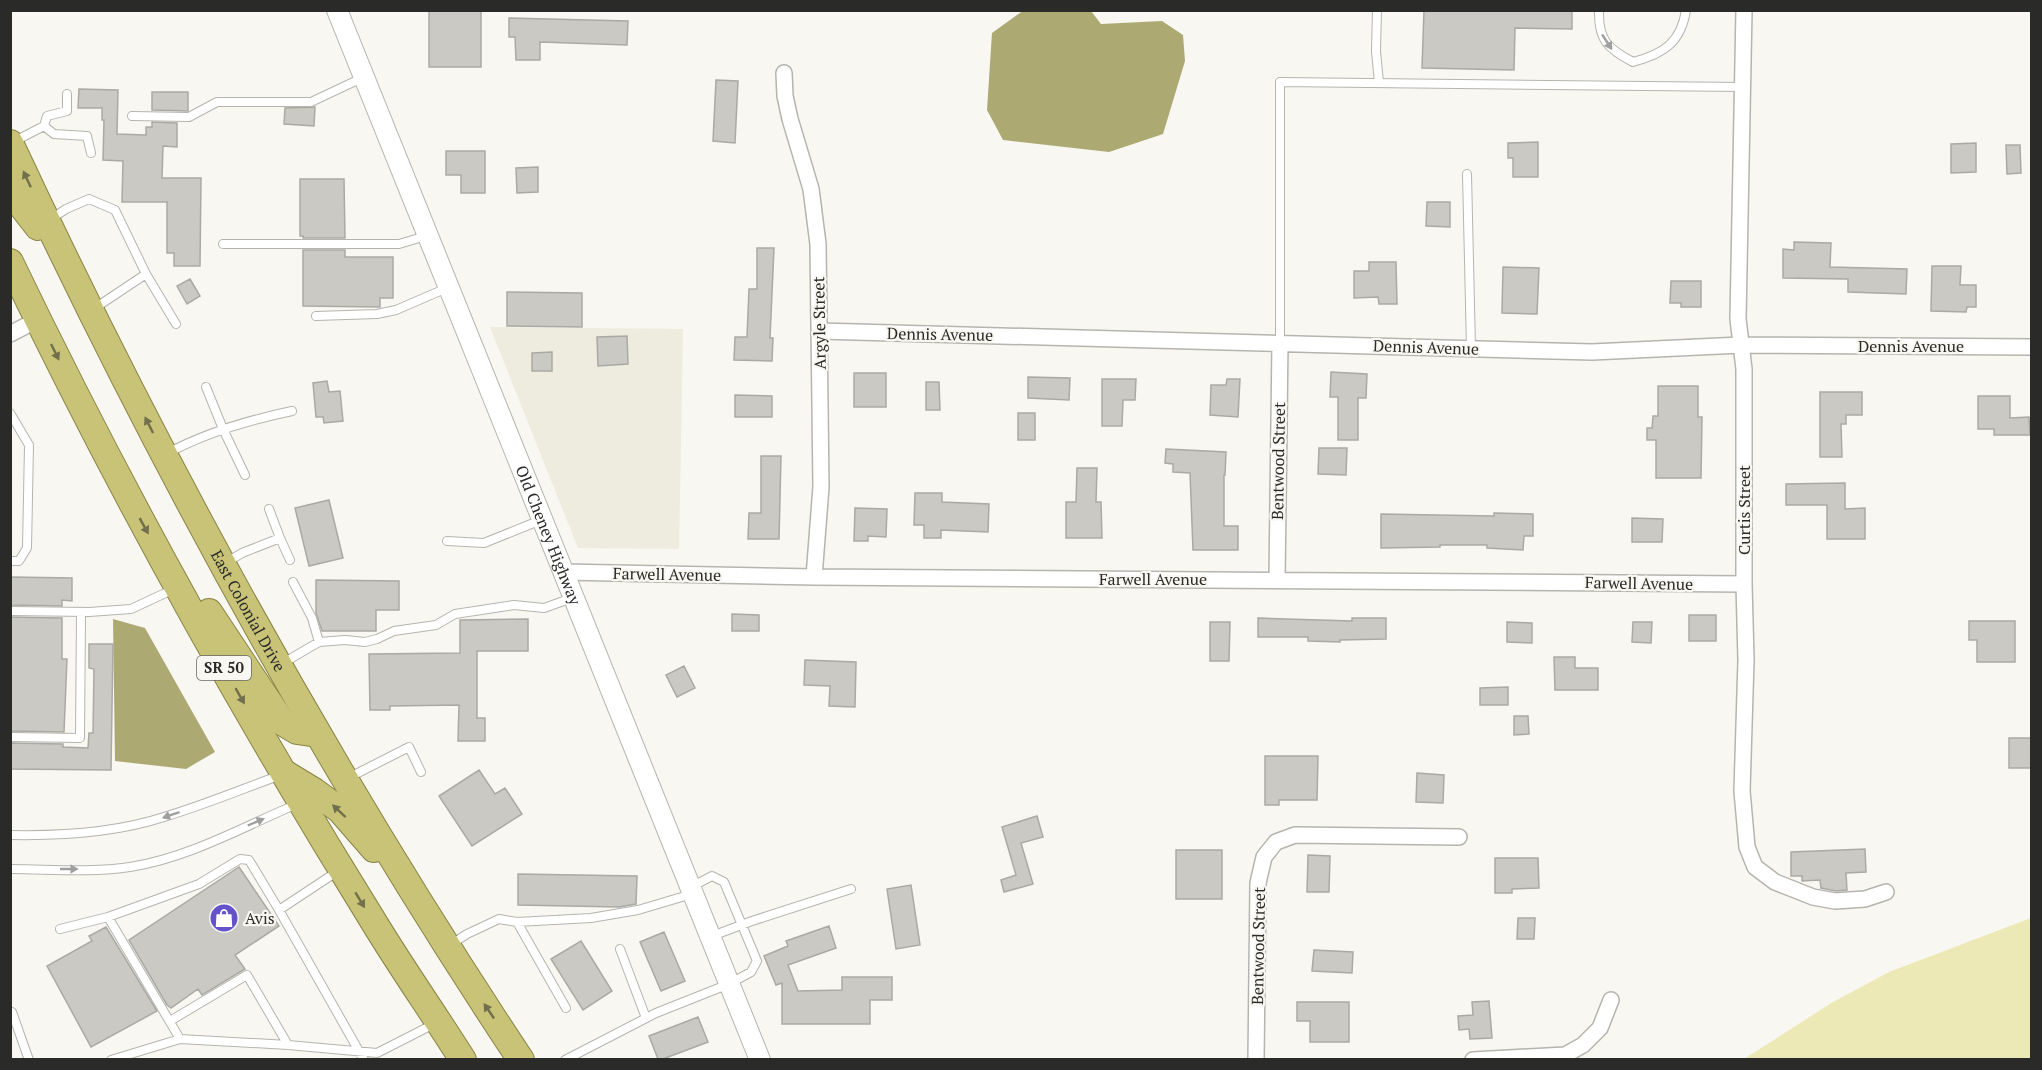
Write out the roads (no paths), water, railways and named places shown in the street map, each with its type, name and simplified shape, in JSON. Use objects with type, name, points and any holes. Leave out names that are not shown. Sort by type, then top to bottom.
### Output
[{"type":"highway","name":"East Colonial Drive","points":[[10,143],[70,270],[223,565],[318,734],[419,902],[521,1059]]},
{"type":"highway","points":[[10,191],[70,270]]},
{"type":"highway","name":"SR 50","points":[[10,262],[101,443],[181,593],[301,802],[463,1059]]},
{"type":"highway","points":[[181,593],[203,603],[282,722],[297,731],[318,734]]},
{"type":"highway","points":[[285,773],[340,810],[419,902]]},
{"type":"highway","points":[[443,1030],[460,1034],[468,1039],[482,1059]]},
{"type":"street","name":"Old Cheney Highway","points":[[337,10],[760,1059]]},
{"type":"street","name":"Curtis Street","points":[[1744,10],[1738,319],[1744,369],[1746,660],[1742,791],[1747,847],[1755,867],[1775,882],[1813,897],[1834,901],[1855,900],[1886,892]]},
{"type":"street","name":"Argyle Street","points":[[783,73],[790,119],[811,189],[819,244],[821,487],[814,577]]},
{"type":"street","points":[[10,334],[39,320]]},
{"type":"street","name":"Dennis Avenue","points":[[820,332],[1592,352],[1741,345],[2031,347]]},
{"type":"street","name":"Bentwood Street","points":[[1277,580],[1280,343]]},
{"type":"street","name":"Farwell Avenue","points":[[563,572],[814,577],[1744,584]]},
{"type":"street","name":"Bentwood Street","points":[[1256,1059],[1258,883],[1264,857],[1276,842],[1295,835],[1459,837]]},
{"type":"street","points":[[1473,1059],[1564,1055],[1583,1045],[1600,1028],[1611,1000]]},
{"type":"lane","points":[[1377,10],[1376,51],[1379,82]]},
{"type":"lane","points":[[1599,10],[1598,26],[1609,48],[1633,62],[1656,56],[1671,44],[1684,27],[1686,10]]},
{"type":"lane","points":[[132,116],[189,117],[217,102],[311,102],[364,77]]},
{"type":"lane","points":[[1280,343],[1280,81],[1743,87]]},
{"type":"lane","points":[[10,143],[44,126],[47,116],[67,111],[67,94]]},
{"type":"lane","points":[[44,126],[54,134],[87,136],[91,153]]},
{"type":"lane","points":[[1467,174],[1471,348]]},
{"type":"lane","points":[[47,221],[66,209],[89,199],[115,210],[146,274],[176,324]]},
{"type":"lane","points":[[224,244],[399,244],[427,235]]},
{"type":"lane","points":[[91,311],[146,274]]},
{"type":"lane","points":[[316,316],[377,314],[396,310],[448,287]]},
{"type":"lane","points":[[206,387],[245,475]]},
{"type":"lane","points":[[164,455],[183,444],[243,422],[292,411]]},
{"type":"lane","points":[[10,413],[28,445],[27,548],[19,561],[10,561]]},
{"type":"lane","points":[[269,509],[290,560]]},
{"type":"lane","points":[[447,541],[484,543],[542,520]]},
{"type":"lane","points":[[223,565],[242,553],[280,538]]},
{"type":"lane","points":[[293,582],[312,618],[319,642]]},
{"type":"lane","points":[[10,611],[81,612],[131,609],[181,593]]},
{"type":"lane","points":[[279,665],[319,642],[345,640],[365,642],[394,631],[436,625],[455,614],[514,605],[544,608],[574,598]]},
{"type":"lane","points":[[10,737],[80,738],[81,612]]},
{"type":"lane","points":[[346,780],[409,747],[421,772]]},
{"type":"lane","points":[[10,835],[73,834],[108,830],[163,818],[285,773]]},
{"type":"lane","points":[[10,869],[129,867],[173,857],[301,802]]},
{"type":"lane","points":[[60,929],[108,917],[199,884],[240,859],[249,860],[362,1056]]},
{"type":"lane","points":[[279,910],[342,869]]},
{"type":"lane","points":[[447,946],[499,919],[517,922],[591,918],[638,910],[692,890],[712,876],[724,882],[756,961],[751,972],[729,984],[646,1018],[566,1059]]},
{"type":"lane","points":[[710,937],[851,889]]},
{"type":"lane","points":[[108,917],[180,1039]]},
{"type":"lane","points":[[517,922],[566,1008]]},
{"type":"lane","points":[[620,949],[646,1018]]},
{"type":"lane","points":[[170,1022],[247,975],[288,1045]]},
{"type":"lane","points":[[12,1012],[29,1059]]},
{"type":"lane","points":[[111,1059],[180,1039],[288,1045],[362,1056],[443,1030]]},
{"type":"place","name":"Avis","points":[[224,918]]}]
